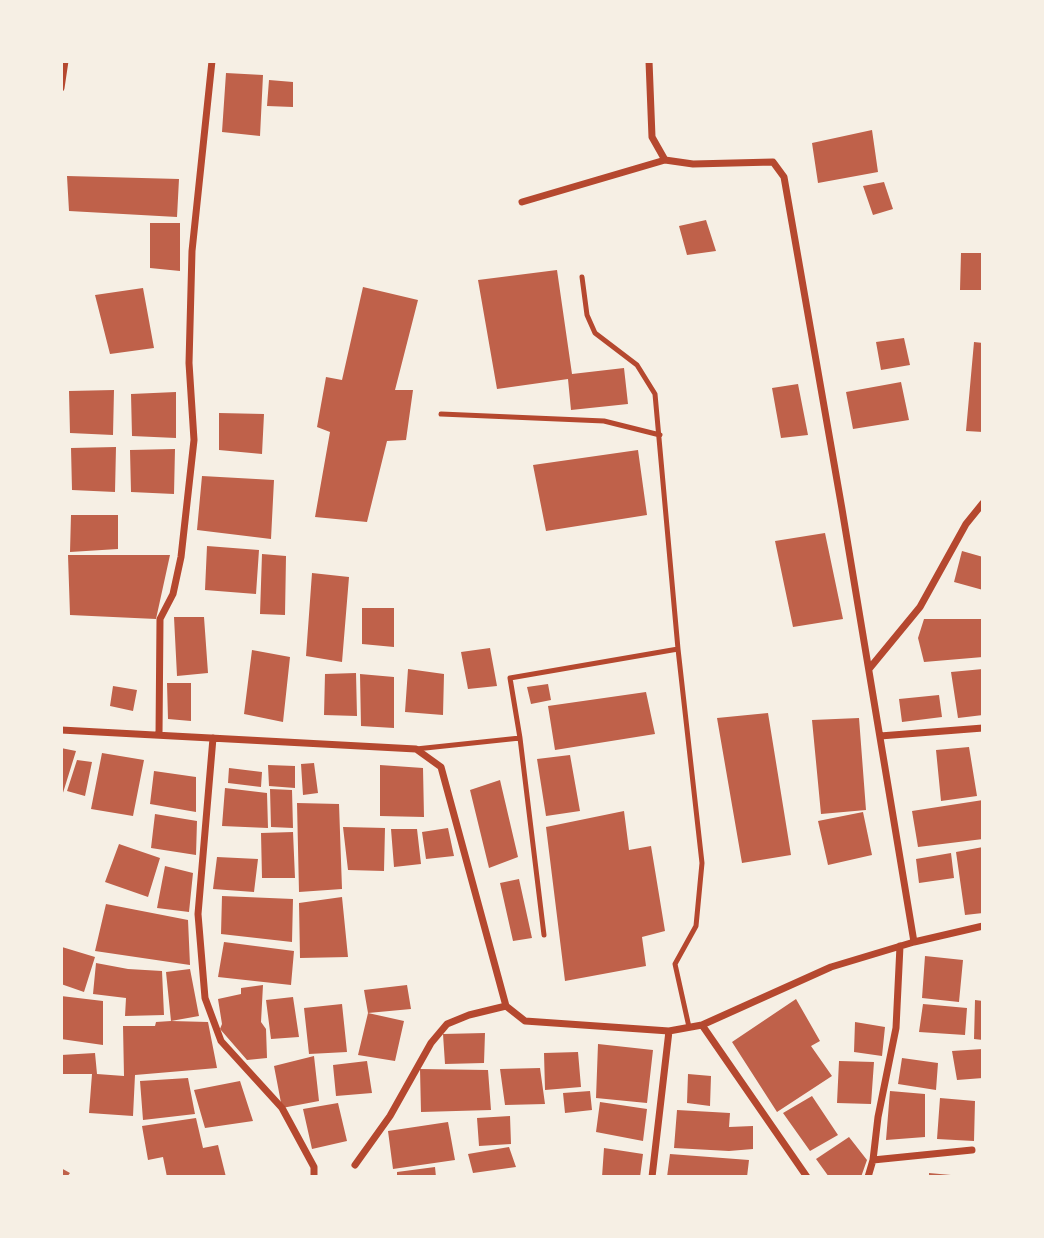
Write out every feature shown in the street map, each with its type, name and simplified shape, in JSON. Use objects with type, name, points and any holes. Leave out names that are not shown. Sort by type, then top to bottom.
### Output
[{"type":"street","points":[[61,88],[65,61]]},
{"type":"street","points":[[159,735],[160,619],[173,594],[181,556],[194,440],[189,363],[192,251],[212,61]]},
{"type":"street","points":[[649,61],[652,137],[665,160]]},
{"type":"street","points":[[522,202],[665,160],[693,164],[773,162],[784,177],[914,942]]},
{"type":"street","points":[[869,669],[920,607],[966,524],[983,503]]},
{"type":"street","points":[[880,736],[983,728]]},
{"type":"street","points":[[61,730],[416,749],[441,767],[506,1006],[525,1021],[670,1031],[702,1025],[831,967],[914,942],[983,926]]},
{"type":"street","points":[[214,738],[198,914],[205,998],[221,1041],[282,1108],[314,1167],[314,1177]]},
{"type":"street","points":[[868,1177],[897,1028],[901,946]]},
{"type":"street","points":[[355,1165],[390,1116],[430,1043],[447,1024],[469,1015],[506,1006]]},
{"type":"street","points":[[702,1025],[807,1177]]},
{"type":"street","points":[[652,1177],[670,1031]]},
{"type":"street","points":[[873,1160],[972,1150]]},
{"type":"lane","points":[[582,277],[587,315],[594,333],[637,365],[655,394],[678,649],[702,863],[696,926],[675,964],[689,1027]]},
{"type":"lane","points":[[441,414],[604,422],[660,435]]},
{"type":"lane","points":[[544,935],[510,678],[678,649]]},
{"type":"lane","points":[[416,749],[520,738]]},
{"type":"building","points":[[226,73],[263,75],[260,136],[222,132]]},
{"type":"building","points":[[269,80],[293,82],[293,107],[267,106]]},
{"type":"building","points":[[872,130],[878,172],[818,183],[812,143]]},
{"type":"building","points":[[67,176],[179,179],[177,217],[69,211]]},
{"type":"building","points":[[884,182],[893,209],[873,215],[863,186]]},
{"type":"building","points":[[706,220],[716,251],[687,255],[679,226]]},
{"type":"building","points":[[150,223],[180,223],[180,271],[150,268]]},
{"type":"building","points":[[961,253],[983,253],[983,290],[960,290]]},
{"type":"building","points":[[557,270],[572,374],[624,368],[628,404],[571,410],[568,379],[497,389],[478,280]]},
{"type":"building","points":[[363,287],[418,300],[395,390],[413,390],[406,440],[387,441],[367,522],[315,517],[330,432],[317,427],[326,377],[342,380]]},
{"type":"building","points":[[143,288],[154,348],[110,354],[95,295]]},
{"type":"building","points":[[904,338],[910,365],[881,370],[876,342]]},
{"type":"building","points":[[974,342],[983,343],[983,432],[966,431]]},
{"type":"building","points":[[901,382],[909,420],[853,429],[846,392]]},
{"type":"building","points":[[798,384],[808,435],[781,438],[772,388]]},
{"type":"building","points":[[114,390],[113,435],[70,433],[69,391]]},
{"type":"building","points":[[176,392],[176,438],[132,436],[131,394]]},
{"type":"building","points":[[219,413],[264,414],[262,454],[219,450]]},
{"type":"building","points":[[116,447],[115,492],[72,490],[71,448]]},
{"type":"building","points":[[175,449],[174,494],[131,492],[130,450]]},
{"type":"building","points":[[638,450],[647,515],[546,531],[533,465]]},
{"type":"building","points":[[202,476],[274,480],[271,539],[197,530]]},
{"type":"building","points":[[71,515],[118,515],[118,549],[70,552]]},
{"type":"building","points":[[825,533],[843,619],[793,627],[775,541]]},
{"type":"building","points":[[207,546],[259,550],[256,594],[205,590]]},
{"type":"building","points":[[962,551],[983,557],[983,590],[954,582]]},
{"type":"building","points":[[262,554],[286,556],[285,615],[260,614]]},
{"type":"building","points":[[68,555],[170,555],[156,619],[70,615]]},
{"type":"building","points":[[312,573],[349,577],[342,662],[306,656]]},
{"type":"building","points":[[362,608],[394,608],[394,647],[362,644]]},
{"type":"building","points":[[174,617],[204,617],[208,673],[177,676]]},
{"type":"building","points":[[924,619],[983,619],[983,657],[924,662],[918,638]]},
{"type":"building","points":[[490,648],[497,686],[468,689],[461,652]]},
{"type":"building","points":[[252,650],[290,657],[283,722],[244,714]]},
{"type":"building","points":[[408,669],[444,674],[443,715],[405,712]]},
{"type":"building","points":[[983,669],[983,715],[958,718],[951,672]]},
{"type":"building","points":[[356,673],[357,716],[324,715],[325,674]]},
{"type":"building","points":[[360,674],[394,677],[394,728],[361,726]]},
{"type":"building","points":[[167,683],[191,683],[191,721],[168,719]]},
{"type":"building","points":[[548,684],[551,700],[531,704],[527,687]]},
{"type":"building","points":[[113,686],[137,690],[133,711],[110,706]]},
{"type":"building","points":[[646,692],[655,734],[555,750],[548,706]]},
{"type":"building","points":[[939,695],[942,717],[902,722],[899,699]]},
{"type":"building","points":[[768,713],[791,855],[742,863],[717,718]]},
{"type":"building","points":[[859,718],[866,810],[821,814],[812,720]]},
{"type":"building","points":[[969,747],[977,796],[941,801],[936,750]]},
{"type":"building","points":[[61,748],[76,751],[62,796],[61,795]]},
{"type":"building","points":[[102,753],[144,760],[133,816],[91,809]]},
{"type":"building","points":[[570,755],[580,811],[546,816],[537,759]]},
{"type":"building","points":[[77,760],[92,762],[85,796],[67,791]]},
{"type":"building","points":[[314,763],[318,793],[303,795],[301,764]]},
{"type":"building","points":[[268,765],[295,766],[295,788],[269,786]]},
{"type":"building","points":[[380,765],[423,768],[424,817],[380,816]]},
{"type":"building","points":[[229,768],[262,772],[261,787],[228,783]]},
{"type":"building","points":[[154,771],[196,777],[196,812],[150,804]]},
{"type":"building","points":[[500,780],[518,857],[489,868],[470,790]]},
{"type":"building","points":[[225,788],[267,793],[268,828],[222,826]]},
{"type":"building","points":[[270,789],[292,790],[293,828],[271,827]]},
{"type":"building","points":[[983,800],[983,839],[918,847],[912,811]]},
{"type":"building","points":[[297,803],[339,804],[342,889],[299,892]]},
{"type":"building","points":[[624,811],[629,850],[651,846],[665,931],[642,937],[646,966],[565,981],[546,827]]},
{"type":"building","points":[[863,812],[872,855],[828,865],[818,821]]},
{"type":"building","points":[[155,814],[197,821],[196,855],[151,848]]},
{"type":"building","points":[[343,827],[385,828],[384,871],[348,870]]},
{"type":"building","points":[[448,828],[454,856],[426,859],[422,832]]},
{"type":"building","points":[[391,829],[417,829],[421,864],[394,867]]},
{"type":"building","points":[[293,832],[295,878],[262,878],[261,833]]},
{"type":"building","points":[[119,844],[160,858],[148,897],[105,882]]},
{"type":"building","points":[[983,847],[983,913],[965,915],[956,852]]},
{"type":"building","points":[[951,853],[954,878],[919,883],[916,859]]},
{"type":"building","points":[[217,857],[258,859],[254,892],[213,889]]},
{"type":"building","points":[[165,866],[193,873],[189,912],[157,908]]},
{"type":"building","points":[[519,879],[532,938],[513,941],[500,883]]},
{"type":"building","points":[[222,896],[293,899],[292,942],[221,934]]},
{"type":"building","points":[[342,897],[348,957],[300,958],[299,903]]},
{"type":"building","points":[[106,904],[188,920],[190,965],[95,951]]},
{"type":"building","points":[[224,942],[294,951],[291,985],[218,977]]},
{"type":"building","points":[[62,947],[95,957],[84,992],[61,984]]},
{"type":"building","points":[[925,956],[963,960],[959,1002],[922,998]]},
{"type":"building","points":[[96,963],[128,969],[162,971],[164,1015],[125,1016],[126,998],[93,994]]},
{"type":"building","points":[[190,969],[199,1016],[171,1021],[166,972]]},
{"type":"building","points":[[263,985],[261,1022],[266,1029],[267,1058],[247,1060],[220,1029],[222,1024],[218,999],[241,994],[241,988]]},
{"type":"building","points":[[407,985],[411,1009],[368,1013],[364,990]]},
{"type":"building","points":[[61,996],[103,1001],[103,1045],[61,1039]]},
{"type":"building","points":[[293,997],[299,1037],[271,1039],[266,1000]]},
{"type":"building","points":[[796,999],[820,1041],[811,1046],[832,1076],[777,1112],[732,1042]]},
{"type":"building","points":[[975,1000],[983,1001],[983,1040],[974,1039]]},
{"type":"building","points":[[342,1004],[347,1052],[309,1054],[304,1008]]},
{"type":"building","points":[[923,1004],[967,1008],[965,1035],[919,1032]]},
{"type":"building","points":[[368,1013],[404,1021],[395,1061],[358,1055]]},
{"type":"building","points":[[156,1022],[208,1022],[217,1068],[135,1075],[133,1116],[89,1113],[92,1074],[61,1074],[61,1055],[95,1053],[97,1074],[124,1076],[123,1026],[155,1026]]},
{"type":"building","points":[[855,1022],[885,1027],[882,1056],[854,1052]]},
{"type":"building","points":[[485,1033],[484,1063],[445,1064],[443,1034]]},
{"type":"building","points":[[598,1044],[653,1050],[647,1103],[596,1098]]},
{"type":"building","points":[[983,1049],[983,1078],[957,1080],[952,1051]]},
{"type":"building","points":[[578,1052],[581,1087],[545,1090],[544,1053]]},
{"type":"building","points":[[314,1056],[319,1101],[282,1108],[274,1066]]},
{"type":"building","points":[[902,1058],[938,1063],[936,1090],[898,1084]]},
{"type":"building","points":[[367,1061],[372,1093],[336,1096],[333,1065]]},
{"type":"building","points":[[839,1061],[874,1062],[871,1104],[837,1103]]},
{"type":"building","points":[[540,1068],[545,1104],[505,1105],[500,1069]]},
{"type":"building","points":[[420,1069],[488,1070],[491,1110],[421,1112]]},
{"type":"building","points":[[688,1074],[711,1076],[710,1106],[687,1103]]},
{"type":"building","points":[[188,1078],[195,1114],[143,1120],[140,1081]]},
{"type":"building","points":[[240,1081],[253,1121],[205,1128],[194,1090]]},
{"type":"building","points":[[590,1091],[592,1110],[565,1113],[563,1093]]},
{"type":"building","points":[[890,1091],[925,1094],[925,1137],[886,1140]]},
{"type":"building","points":[[812,1096],[838,1135],[810,1151],[783,1113]]},
{"type":"building","points":[[940,1098],[975,1101],[974,1141],[937,1139]]},
{"type":"building","points":[[600,1102],[647,1109],[643,1141],[596,1132]]},
{"type":"building","points":[[338,1103],[347,1141],[312,1149],[303,1109]]},
{"type":"building","points":[[677,1110],[730,1113],[729,1127],[753,1126],[753,1149],[729,1151],[674,1148]]},
{"type":"building","points":[[510,1116],[511,1144],[479,1146],[477,1118]]},
{"type":"building","points":[[196,1118],[203,1148],[218,1145],[226,1177],[167,1177],[163,1157],[148,1160],[142,1126]]},
{"type":"building","points":[[448,1122],[455,1160],[393,1169],[388,1131]]},
{"type":"building","points":[[849,1137],[867,1160],[861,1177],[829,1177],[816,1159]]},
{"type":"building","points":[[509,1147],[516,1167],[473,1173],[468,1154]]},
{"type":"building","points":[[604,1148],[643,1154],[640,1177],[602,1177]]},
{"type":"building","points":[[670,1154],[749,1160],[747,1177],[667,1177]]},
{"type":"building","points":[[435,1167],[436,1177],[397,1177],[397,1172]]},
{"type":"building","points":[[61,1168],[70,1173],[67,1177],[61,1177]]},
{"type":"building","points":[[929,1173],[951,1175],[951,1177],[929,1177]]}]
